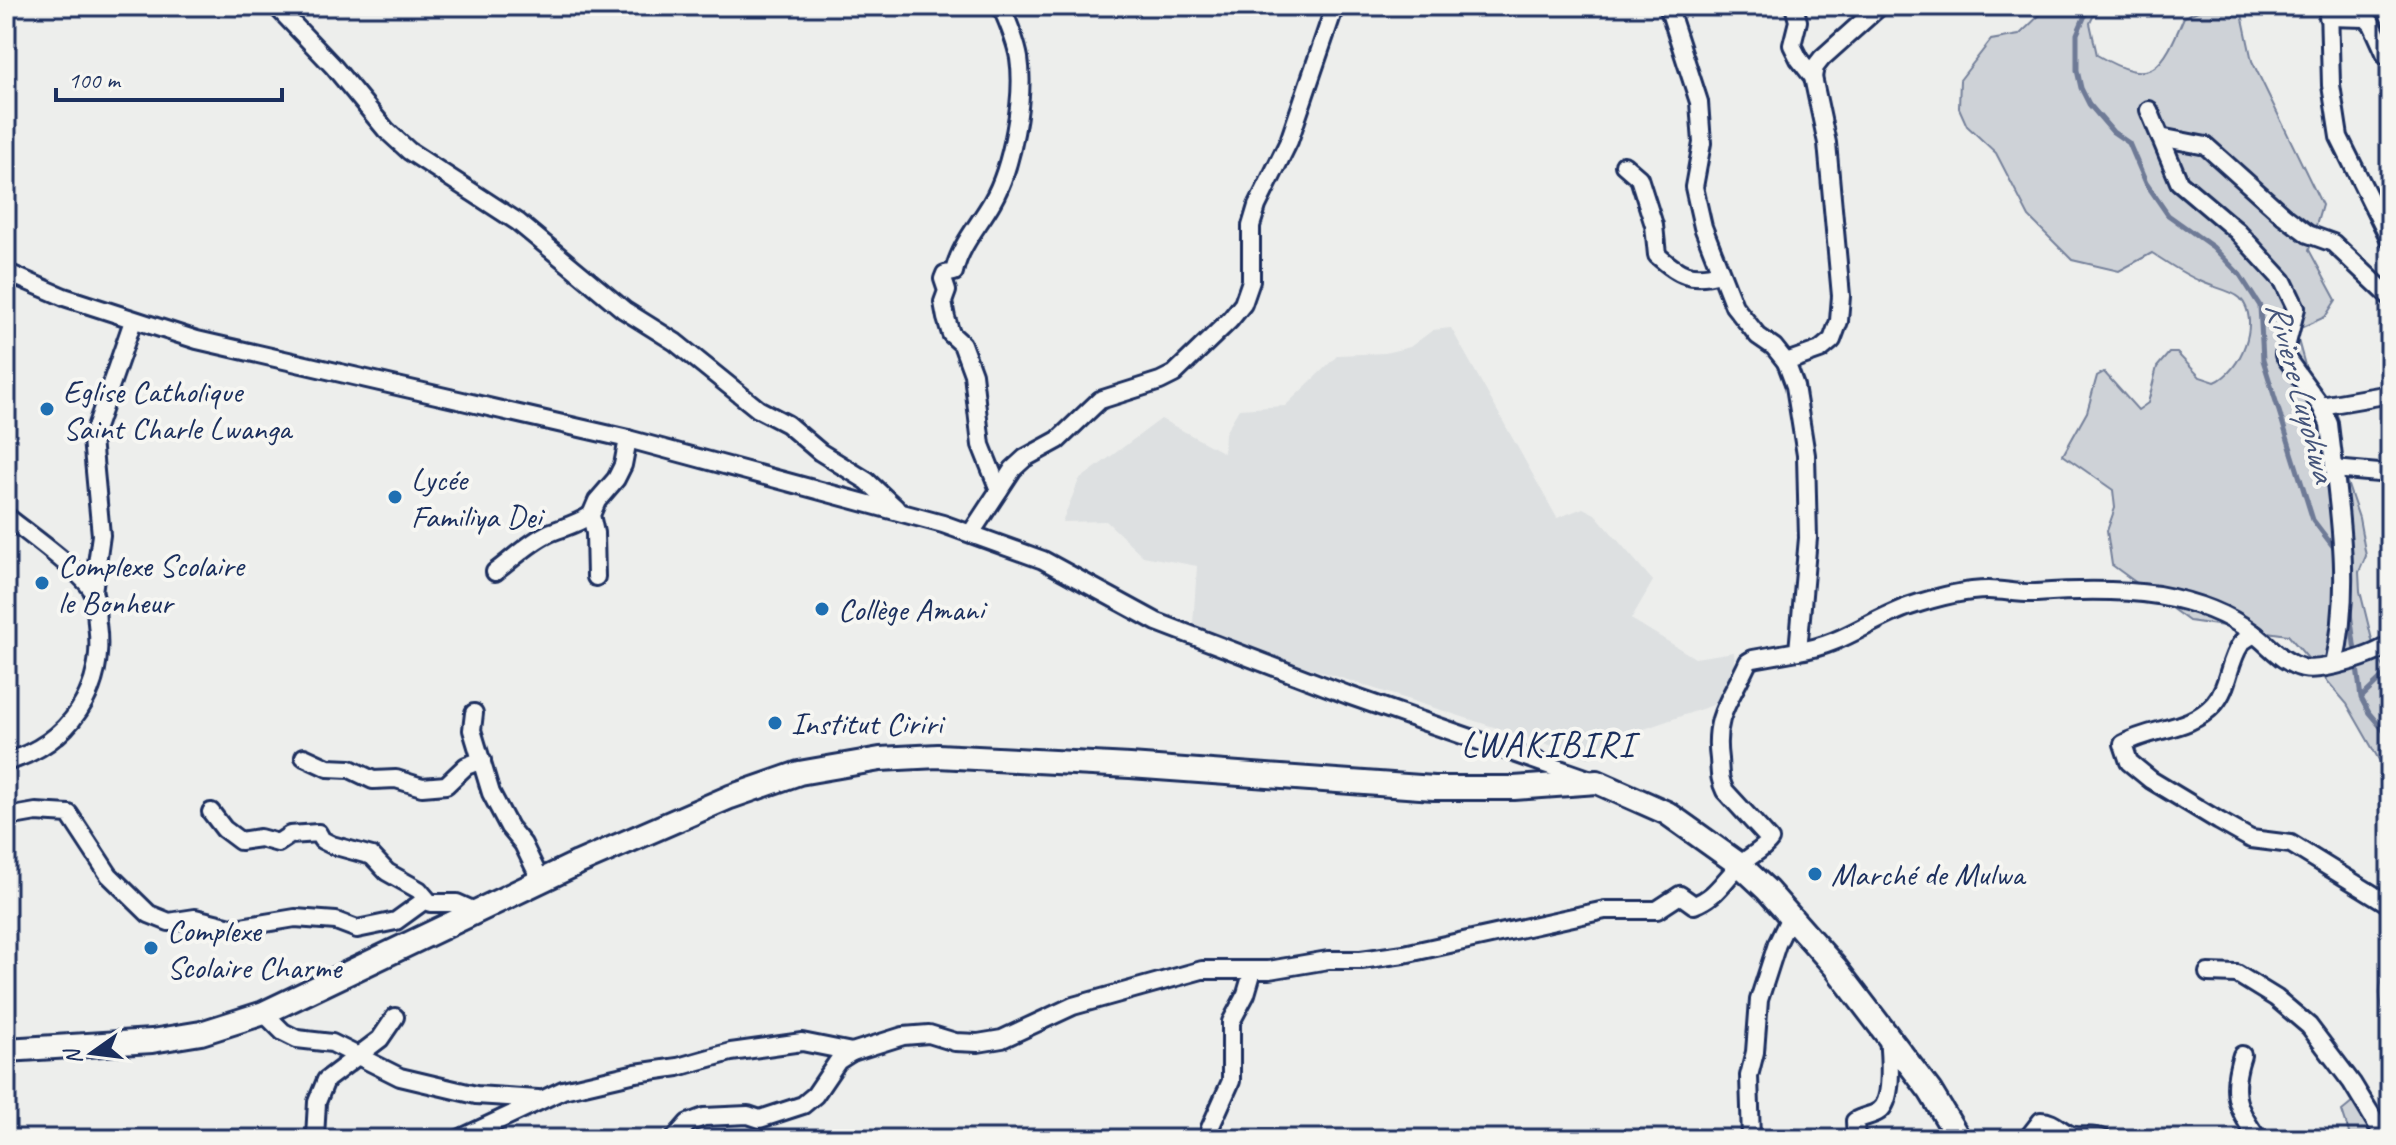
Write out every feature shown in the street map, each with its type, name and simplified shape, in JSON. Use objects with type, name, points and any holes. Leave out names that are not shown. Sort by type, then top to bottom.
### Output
[{"type":"street","points":[[276,6],[333,66],[386,130],[409,151],[518,222],[624,310],[675,342],[758,409],[787,424],[820,452],[867,481],[904,513]]},
{"type":"street","points":[[999,490],[981,445],[973,374],[962,344],[951,334],[943,302],[947,291],[943,279],[945,274],[954,272],[967,240],[993,202],[1008,170],[1020,91],[1019,58],[1001,6]]},
{"type":"street","points":[[971,533],[1013,469],[1025,458],[1058,440],[1100,400],[1174,374],[1243,304],[1251,281],[1251,226],[1257,206],[1289,141],[1335,6]]},
{"type":"street","points":[[1668,6],[1699,102],[1702,143],[1694,187],[1703,227],[1734,306],[1758,336],[1774,347],[1786,362],[1798,401],[1807,474],[1808,557],[1802,587],[1798,651]]},
{"type":"street","points":[[1786,362],[1820,350],[1832,340],[1839,321],[1841,269],[1827,143],[1813,77],[1792,45],[1798,21],[1794,6]]},
{"type":"street","points":[[1813,77],[1815,67],[1822,58],[1880,6]]},
{"type":"street","points":[[2390,58],[2366,18],[2329,12],[2331,85],[2339,137],[2390,240]]},
{"type":"street","points":[[2149,110],[2179,182],[2237,231],[2283,281],[2296,308],[2284,355],[2321,406],[2329,424],[2344,562],[2340,635],[2334,664]]},
{"type":"street","points":[[2160,137],[2206,146],[2284,216],[2308,234],[2333,243],[2390,297]]},
{"type":"street","points":[[1624,165],[1639,178],[1654,225],[1657,255],[1674,271],[1700,279],[1720,273]]},
{"type":"street","points":[[6,272],[64,297],[133,321],[223,346],[628,439],[971,533],[1043,560],[1157,622],[1348,695],[1597,782],[1667,813],[1740,865],[1791,915],[1888,1035],[1930,1091],[1959,1139]]},
{"type":"street","points":[[6,777],[12,760],[35,751],[66,729],[86,704],[94,675],[99,636],[93,592],[101,535],[92,439],[133,321]]},
{"type":"street","points":[[2321,406],[2390,394]]},
{"type":"street","points":[[596,577],[595,533],[591,515],[597,501],[616,479],[623,465],[628,439]]},
{"type":"street","points":[[2334,469],[2390,474]]},
{"type":"street","points":[[495,572],[532,543],[591,515]]},
{"type":"street","points":[[6,516],[69,567],[93,592]]},
{"type":"street","points":[[674,1139],[688,1123],[704,1117],[748,1115],[760,1119],[803,1105],[815,1095],[838,1061],[852,1052],[903,1036],[929,1034],[955,1042],[978,1043],[1002,1039],[1073,1006],[1202,970],[1269,970],[1328,960],[1361,960],[1404,954],[1605,910],[1657,910],[1680,895],[1694,905],[1705,901],[1770,840],[1725,791],[1720,781],[1716,741],[1721,711],[1748,662],[1834,644],[1887,614],[1912,605],[1985,590],[2034,593],[2087,589],[2158,595],[2197,604],[2229,618],[2254,634],[2275,653],[2302,668],[2311,669],[2356,660],[2390,644]]},
{"type":"street","points":[[2254,634],[2240,644],[2216,702],[2196,720],[2135,737],[2123,744],[2129,762],[2151,780],[2251,839],[2291,844],[2390,905]]},
{"type":"street","points":[[474,713],[472,730],[491,793],[541,881]]},
{"type":"street","points":[[6,1050],[152,1041],[201,1033],[264,1013],[475,911],[672,821],[763,784],[799,773],[880,759],[938,756],[1434,788],[1514,788],[1597,782]]},
{"type":"street","points":[[304,757],[328,768],[350,769],[373,780],[396,779],[422,787],[446,785],[466,766],[482,760]]},
{"type":"street","points":[[211,812],[224,829],[240,841],[260,838],[278,843],[290,835],[318,833],[322,840],[332,845],[372,856],[387,872],[419,890],[430,903],[457,903],[475,911]]},
{"type":"street","points":[[6,814],[69,814],[109,875],[149,914],[169,922],[195,918],[235,928],[295,918],[336,921],[357,929],[396,921],[425,900]]},
{"type":"street","points":[[1751,1139],[1749,1076],[1755,1052],[1759,1000],[1777,944],[1791,915]]},
{"type":"street","points":[[1211,1139],[1210,1128],[1231,1081],[1231,1022],[1246,994],[1253,970]]},
{"type":"street","points":[[2208,973],[2237,974],[2276,998],[2309,1026],[2352,1083],[2386,1139]]},
{"type":"street","points":[[264,1013],[283,1032],[297,1039],[332,1043],[400,1077],[491,1096],[541,1099]]},
{"type":"street","points":[[318,1139],[315,1137],[315,1114],[326,1080],[359,1058],[380,1039],[395,1017]]},
{"type":"street","points":[[1856,1139],[1855,1121],[1878,1112],[1883,1106],[1891,1066],[1888,1035]]},
{"type":"street","points":[[459,1139],[541,1099],[587,1083],[678,1067],[703,1058],[777,1044],[802,1042],[852,1052]]},
{"type":"street","points":[[2242,1055],[2235,1075],[2235,1094],[2248,1126],[2258,1139]]},
{"type":"street","points":[[2027,1139],[2041,1121],[2048,1121],[2072,1135],[2096,1135],[2104,1139]]},
{"type":"shaded area","points":[[2049,6],[2098,6],[2090,23],[2097,55],[2116,65],[2143,71],[2162,61],[2184,17],[2209,6],[2235,6],[2242,14],[2252,61],[2322,205],[2309,250],[2336,300],[2325,317],[2298,329],[2298,340],[2309,380],[2334,406],[2339,421],[2337,453],[2359,518],[2366,556],[2359,572],[2360,591],[2376,656],[2390,675],[2390,779],[2347,704],[2288,635],[2189,621],[2112,565],[2107,531],[2115,508],[2113,490],[2063,455],[2087,412],[2097,376],[2104,372],[2138,410],[2148,403],[2157,367],[2169,353],[2177,353],[2200,377],[2215,382],[2233,368],[2240,357],[2249,319],[2246,308],[2236,295],[2194,278],[2152,253],[2119,271],[2072,260],[2029,217],[1996,153],[1967,126],[1959,108],[1960,80],[1991,40],[2019,35]]},
{"type":"shaded area","points":[[1451,328],[1557,518],[1583,508],[1595,514],[1653,581],[1631,619],[1695,658],[1734,652],[1735,664],[1730,683],[1713,705],[1598,745],[1590,758],[1260,652],[1193,624],[1197,566],[1143,556],[1106,521],[1062,522],[1079,480],[1161,419],[1224,453],[1225,433],[1239,409],[1285,406],[1338,355],[1385,353],[1410,347],[1433,330]]},
{"type":"shaded area","points":[[2390,963],[2390,1031],[2383,1012],[2380,989]]},
{"type":"shaded area","points":[[2367,1101],[2390,1121],[2390,1139],[2351,1139],[2342,1111],[2353,1102]]},
{"type":"waterway","name":"Riviere Luyohwa","points":[[2089,6],[2077,34],[2077,70],[2081,88],[2089,104],[2113,132],[2129,143],[2146,183],[2168,215],[2213,247],[2240,275],[2260,306],[2263,360],[2313,520],[2338,553]]},
{"type":"waterway","name":"Riviere Luyohwa","points":[[2349,605],[2361,698],[2390,738]]},
{"type":"waterway","points":[[2362,697],[2390,670]]},
{"type":"place","name":"Eglise Catholique Saint Charle Lwanga","points":[[47,409]]},
{"type":"place","name":"Lycée Familiya Dei","points":[[395,497]]},
{"type":"place","name":"Complexe Scolaire le Bonheur","points":[[42,583]]},
{"type":"place","name":"Collège Amani","points":[[822,609]]},
{"type":"place","name":"Institut Ciriri","points":[[775,723]]},
{"type":"place","name":"Marché de Mulwa","points":[[1815,874]]},
{"type":"place","name":"Complexe Scolaire Charme","points":[[151,948]]},
{"type":"district","name":"LWAKIBIRI","points":[[1548,743]]}]
